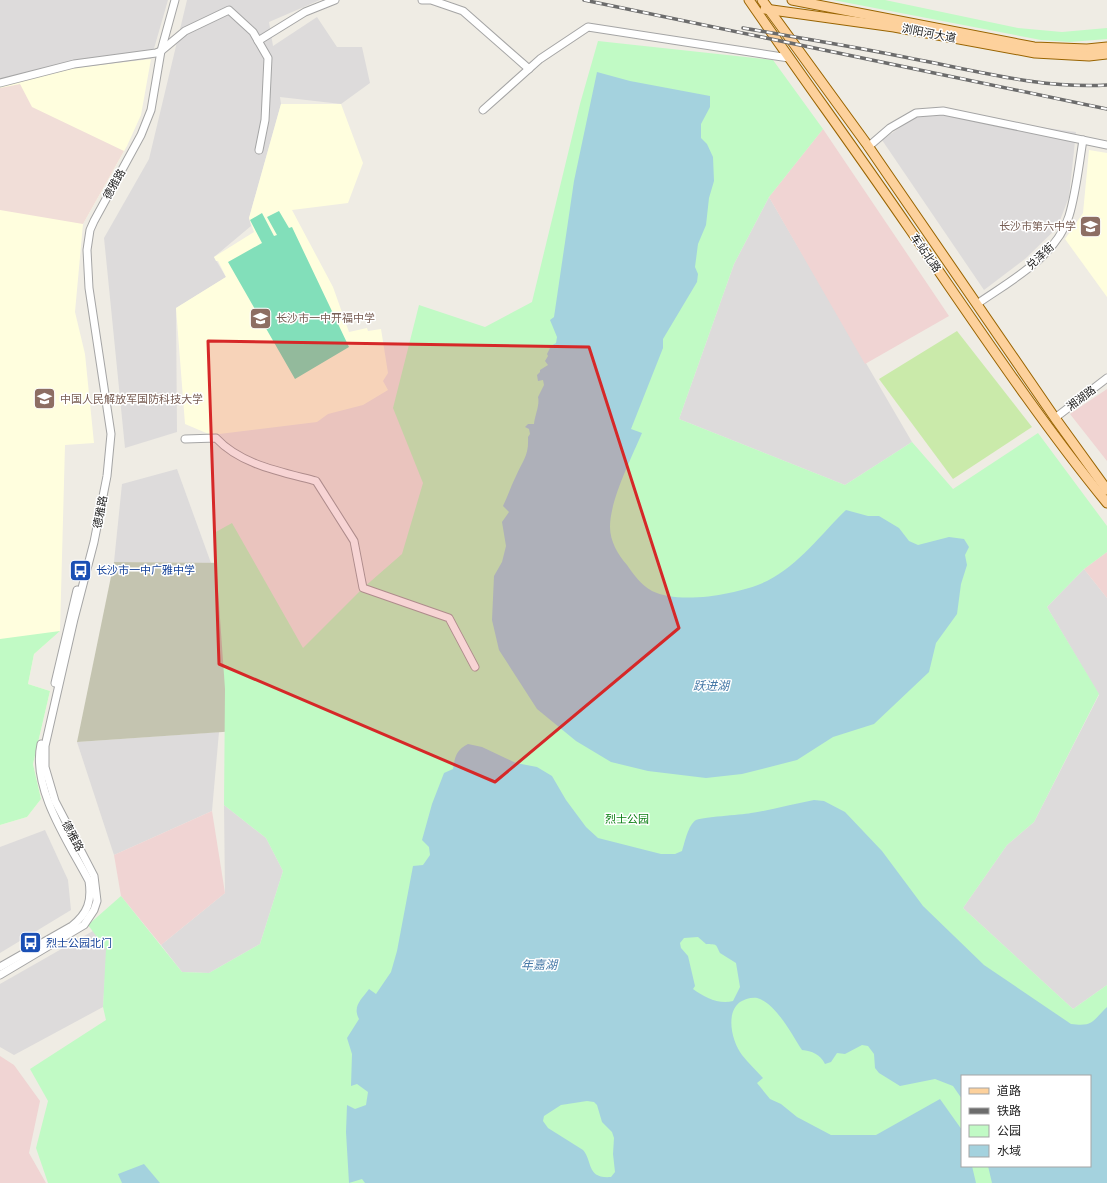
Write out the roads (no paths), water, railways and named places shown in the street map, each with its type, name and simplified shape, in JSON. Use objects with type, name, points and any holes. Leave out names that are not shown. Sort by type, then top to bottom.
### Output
[{"type":"main road","name":"车站北路","points":[[762,0],[868,147],[1054,418],[1107,490]]},
{"type":"main road","name":"浏阳河大道","points":[[792,0],[1034,47],[1087,49],[1107,47]]},
{"type":"main road","name":"车站北路","points":[[751,2],[966,310],[1082,472],[1107,503]]},
{"type":"main road","name":"浏阳河大道","points":[[751,2],[768,9],[894,27],[1035,53],[1089,56],[1107,54]]},
{"type":"street","name":"德雅路","points":[[0,967],[80,919],[89,906],[89,881],[49,804],[40,769],[40,751],[69,617],[90,542],[102,476],[107,433],[85,289],[84,251],[87,229],[92,217],[138,134],[145,116],[170,0]]},
{"type":"street","name":"德雅路","points":[[0,975],[84,925],[94,910],[97,900],[96,880],[55,801],[45,767],[44,752],[74,618],[94,542],[107,476],[111,434],[89,288],[87,250],[90,230],[94,221],[141,136],[151,110],[159,52],[175,0]]},
{"type":"street","points":[[258,41],[305,12],[335,0]]},
{"type":"street","points":[[422,0],[431,0],[463,11],[529,69]]},
{"type":"street","points":[[0,83],[74,64],[159,52],[185,31],[229,10],[253,32],[268,58],[265,120],[259,150]]},
{"type":"street","points":[[483,110],[540,59],[588,27],[789,58]]},
{"type":"street","points":[[868,147],[890,128],[916,113],[943,111],[1107,145]]},
{"type":"street","name":"兑泽街","points":[[977,304],[1033,264],[1057,239],[1069,216],[1083,140]]},
{"type":"street","name":"湘湖路","points":[[1054,418],[1107,378]]},
{"type":"street","points":[[184,439],[216,438],[223,445],[261,467],[316,481],[354,541],[363,588],[449,618],[475,668]]},
{"type":"water","name":"跃进湖","points":[[597,72],[630,81],[710,96],[710,107],[701,124],[701,138],[707,144],[713,157],[714,181],[709,198],[706,225],[698,244],[695,267],[698,274],[697,282],[663,339],[663,348],[631,429],[642,433],[617,492],[611,516],[610,532],[615,548],[635,576],[644,586],[652,591],[678,597],[726,594],[755,586],[767,581],[789,567],[846,510],[868,516],[879,516],[899,528],[909,541],[918,545],[949,537],[964,539],[969,547],[965,555],[967,565],[961,584],[957,614],[936,643],[929,672],[874,724],[833,737],[797,760],[742,774],[706,778],[648,771],[611,762],[576,741],[537,709],[499,650],[492,620],[494,576],[502,562],[506,546],[502,522],[509,512],[503,506],[528,449],[528,437],[530,434],[529,429],[525,427],[528,424],[534,424],[538,407],[538,397],[544,385],[543,380],[538,381],[537,375],[540,370],[548,365],[545,361],[548,356],[547,354],[551,346],[556,343],[557,337],[550,320],[554,317],[574,181]]},
{"type":"water","name":"年嘉湖","points":[[468,744],[482,747],[516,763],[537,767],[552,776],[566,800],[586,827],[598,838],[661,854],[675,854],[682,851],[687,834],[693,822],[700,819],[759,812],[814,800],[824,801],[845,812],[882,851],[923,906],[984,965],[1071,1024],[1089,1024],[1107,1007],[1107,1183],[992,1183],[988,1167],[1091,1167],[1091,1075],[961,1075],[961,1098],[953,1086],[935,1079],[900,1086],[879,1073],[875,1068],[874,1054],[868,1046],[862,1045],[845,1054],[837,1053],[831,1062],[825,1064],[821,1058],[815,1054],[802,1050],[789,1029],[773,1008],[760,999],[750,998],[740,1002],[735,1007],[731,1020],[733,1035],[735,1043],[744,1058],[763,1078],[757,1083],[770,1099],[781,1104],[797,1117],[831,1135],[876,1135],[940,1099],[961,1129],[961,1167],[972,1167],[976,1183],[365,1183],[362,1179],[349,1183],[346,1132],[347,1105],[355,1109],[366,1105],[368,1092],[357,1084],[351,1086],[352,1054],[347,1038],[359,1019],[357,1014],[357,1006],[361,999],[369,989],[376,994],[391,972],[397,951],[413,866],[423,865],[430,855],[429,847],[422,840],[432,804],[444,773],[453,769],[454,761],[461,749]],"holes":[[[698,937],[706,944],[716,945],[720,953],[736,963],[740,987],[733,1001],[717,1001],[702,995],[693,989],[695,986],[688,956],[681,948],[680,943],[684,938]],[[587,1101],[594,1102],[597,1105],[602,1122],[612,1132],[614,1138],[613,1154],[615,1172],[611,1177],[597,1175],[591,1168],[583,1150],[548,1128],[543,1121],[544,1116],[561,1105]]]},
{"type":"water","points":[[144,1164],[160,1183],[122,1183],[118,1174]]},
{"type":"railway","points":[[584,0],[1107,109]]},
{"type":"railway","points":[[743,28],[872,50],[986,74],[1034,82],[1083,86],[1107,85]]},
{"type":"place","name":"长沙市第六中学","points":[[1091,226]]},
{"type":"place","name":"长沙市一中开福中学","points":[[261,318]]},
{"type":"place","name":"中国人民解放军国防科技大学","points":[[45,399]]},
{"type":"place","name":"长沙市一中广雅中学","points":[[81,570]]},
{"type":"place","name":"烈士公园北门","points":[[30,943]]},
{"type":"park label","name":"烈士公园","points":[[627,819]]}]
